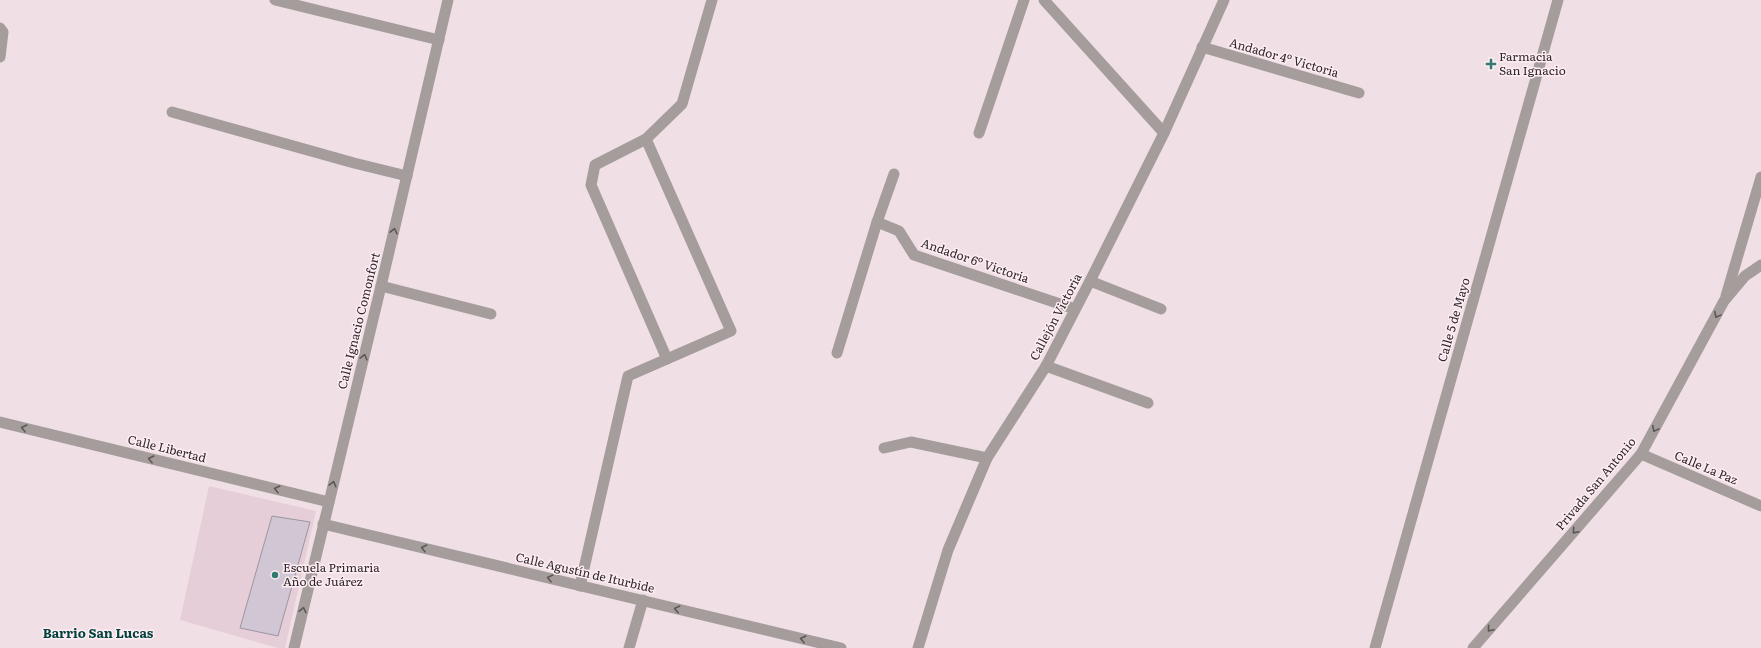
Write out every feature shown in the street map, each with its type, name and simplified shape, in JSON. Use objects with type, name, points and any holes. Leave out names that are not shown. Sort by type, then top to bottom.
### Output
[{"type":"street","points":[[275,0],[439,40]]},
{"type":"street","name":"Calle Ignacio Comonfort","points":[[294,648],[448,0]]},
{"type":"street","points":[[667,359],[591,185],[594,165],[646,139],[682,104],[712,0]]},
{"type":"street","points":[[979,132],[1024,0]]},
{"type":"street","points":[[1044,0],[1164,133]]},
{"type":"street","name":"Callejón Victoria","points":[[918,648],[948,550],[986,458],[1046,366],[1164,133],[1224,0]]},
{"type":"street","name":"Calle 5 de Mayo","points":[[1375,648],[1558,0]]},
{"type":"street","points":[[0,28],[3,32],[0,57]]},
{"type":"street","name":"Andador 4º Victoria","points":[[1202,47],[1359,93]]},
{"type":"street","points":[[172,112],[354,163],[407,176]]},
{"type":"street","points":[[580,586],[628,376],[730,331],[646,139]]},
{"type":"street","points":[[837,352],[877,222],[894,174]]},
{"type":"street","points":[[1724,301],[1761,177]]},
{"type":"street","name":"Andador 6º Victoria","points":[[877,222],[899,231],[914,255],[1075,309]]},
{"type":"street","name":"Privada San Antonio","points":[[1473,648],[1641,454],[1724,301],[1745,276],[1761,265]]},
{"type":"street","points":[[1090,281],[1161,309]]},
{"type":"street","points":[[381,286],[491,314]]},
{"type":"street","points":[[1046,366],[1148,403]]},
{"type":"street","name":"Calle Libertad","points":[[0,422],[329,502]]},
{"type":"street","points":[[884,448],[911,442],[986,458]]},
{"type":"street","name":"Calle La Paz","points":[[1641,454],[1761,506]]},
{"type":"street","name":"Calle Agustín de Iturbide","points":[[323,524],[841,648]]},
{"type":"street","points":[[629,648],[643,600]]},
{"type":"shaded area","name":"Escuela Primaria Año de Juárez","points":[[209,486],[316,511],[285,648],[278,648],[180,620]]},
{"type":"building","name":"Escuela Primaria Año de Juárez","points":[[272,516],[310,522],[278,636],[240,628]]},
{"type":"place","name":"Farmacia San Ignacio","points":[[1491,64]]},
{"type":"place","name":"Escuela Primaria Año de Juárez","points":[[275,575]]},
{"type":"district","name":"Barrio San Lucas","points":[[98,633]]}]
